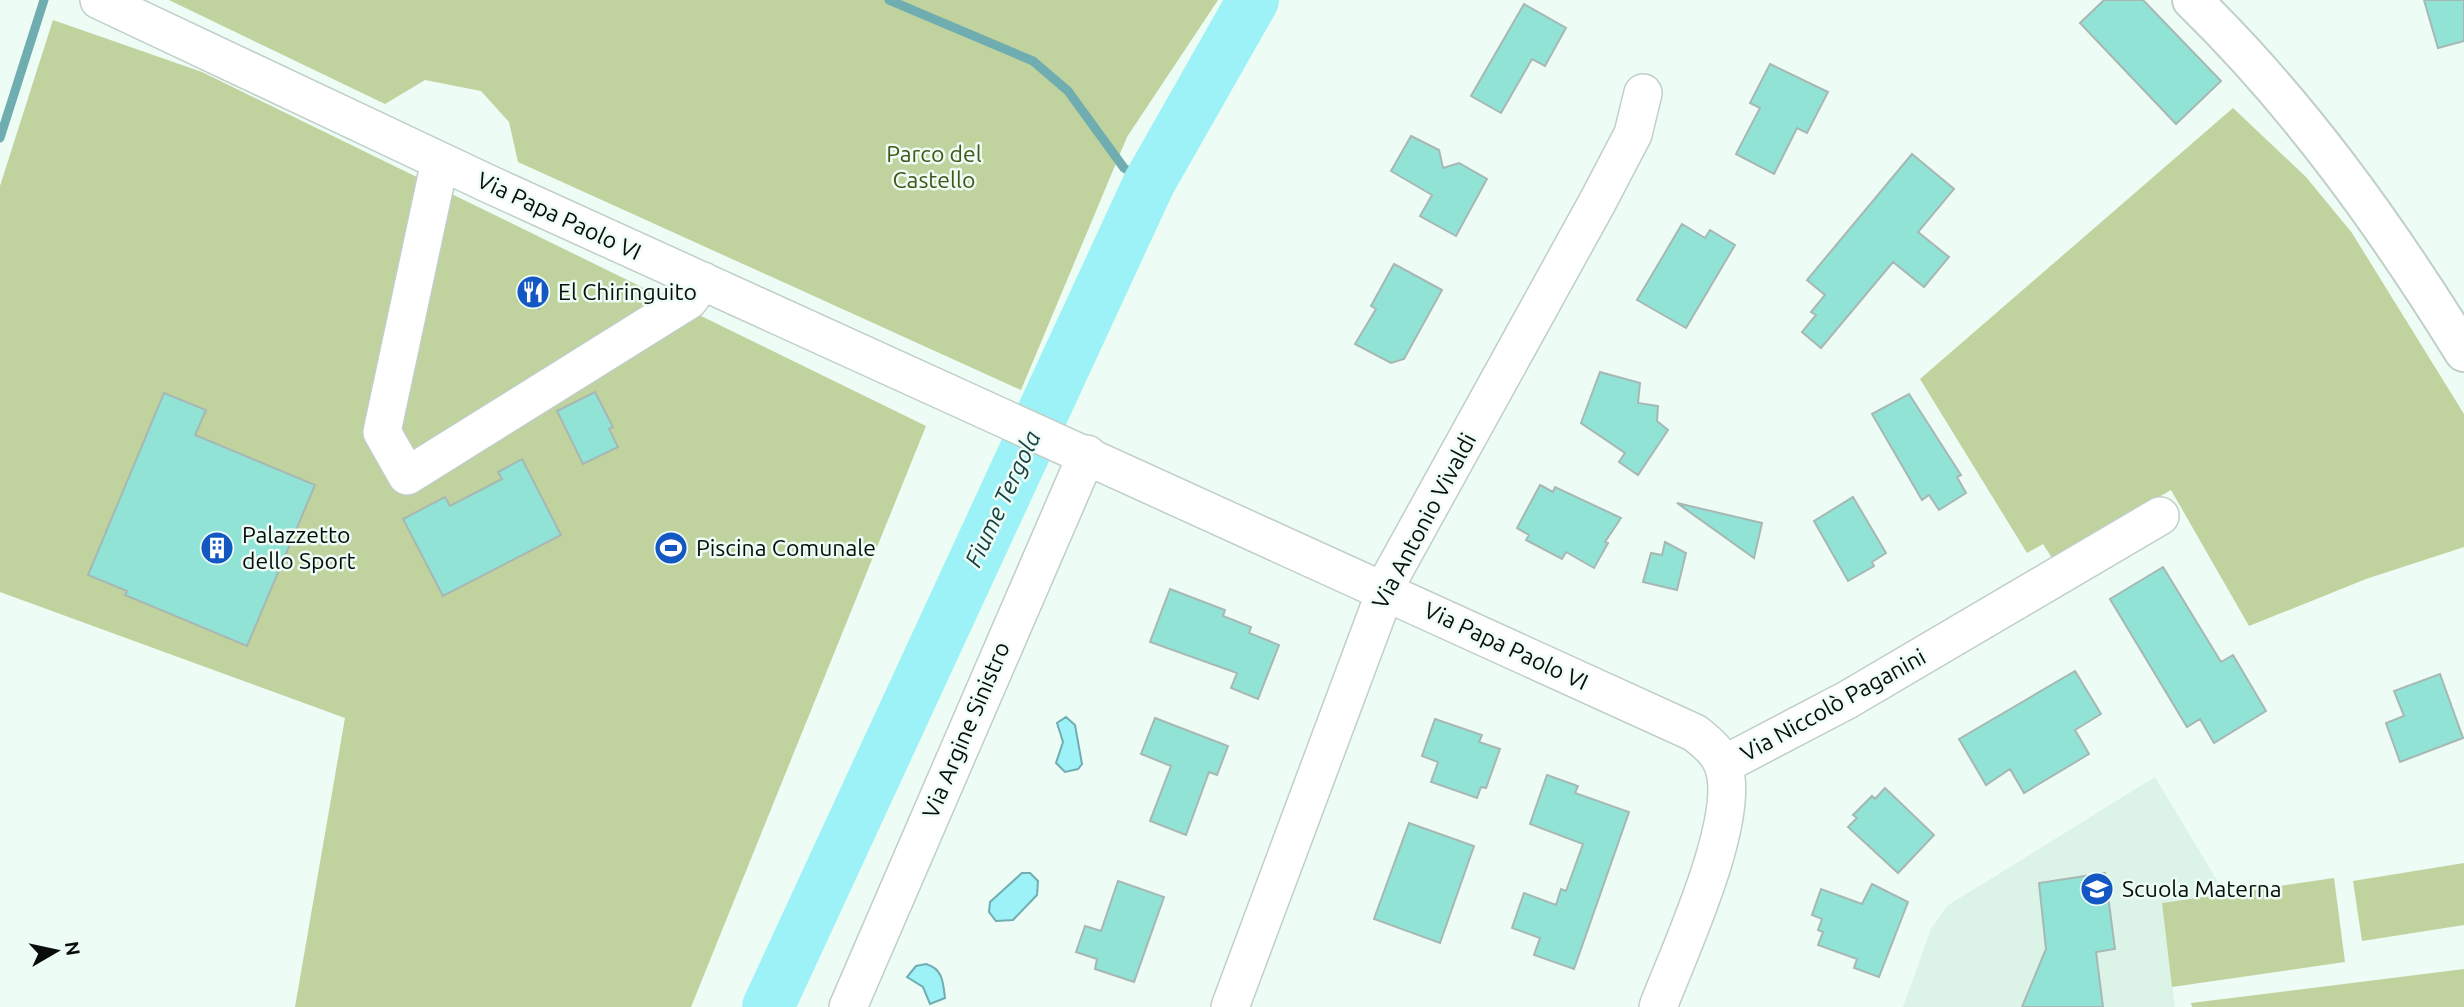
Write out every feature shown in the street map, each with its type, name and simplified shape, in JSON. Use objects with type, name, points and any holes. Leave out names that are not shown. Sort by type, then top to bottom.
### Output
[{"type":"main road","points":[[2192,0],[2268,83],[2372,210],[2464,352]]},
{"type":"street","name":"Via Papa Paolo VI","points":[[99,0],[440,161],[1695,733],[1711,746],[1723,765]]},
{"type":"street","name":"Via Antonio Vivaldi","points":[[1230,1007],[1385,591],[1604,190],[1633,134],[1643,93]]},
{"type":"street","points":[[440,161],[382,432],[407,476],[690,300],[703,281]]},
{"type":"street","name":"Via Argine Sinistro","points":[[848,1007],[1073,449]]},
{"type":"street","name":"Via Niccolò Paganini","points":[[1658,1007],[1723,829],[1727,805],[1723,765],[1847,700],[2052,577],[2160,516]]},
{"type":"shaded area","name":"Scuola Materna","points":[[2155,777],[2225,894],[2162,903],[2175,1007],[1903,1007],[1931,929],[1947,906]]},
{"type":"green space","name":"Parco del Castello","points":[[169,0],[1218,0],[1127,137],[1021,390],[518,162],[509,122],[481,91],[425,80],[385,104]]},
{"type":"green space","points":[[53,20],[202,72],[926,426],[691,1007],[295,1007],[345,718],[0,592],[0,186]]},
{"type":"green space","points":[[2233,108],[2306,177],[2352,233],[2464,414],[2464,547],[2366,579],[2249,626],[2171,490],[2052,558],[2043,544],[2027,553],[1920,379]]},
{"type":"green space","points":[[2464,863],[2464,925],[2362,941],[2353,881]]},
{"type":"green space","points":[[2334,878],[2345,962],[2172,987],[2162,903]]},
{"type":"green space","points":[[2464,969],[2464,1007],[2192,1007],[2191,1003]]},
{"type":"water","points":[[1066,717],[1075,725],[1082,764],[1078,769],[1065,772],[1056,763],[1063,742],[1057,723]]},
{"type":"water","points":[[1022,873],[1030,873],[1038,881],[1037,895],[1013,920],[996,921],[989,912],[990,902]]},
{"type":"water","points":[[926,964],[939,973],[945,998],[930,1004],[923,987],[907,977],[916,966]]},
{"type":"building","points":[[2104,0],[2143,0],[2221,81],[2176,124],[2080,23]]},
{"type":"building","points":[[2424,0],[2464,0],[2464,41],[2438,48]]},
{"type":"building","points":[[1524,4],[1566,28],[1545,66],[1532,59],[1501,113],[1471,96]]},
{"type":"building","points":[[1770,64],[1828,92],[1807,133],[1797,128],[1774,174],[1736,154],[1760,108],[1750,103]]},
{"type":"building","points":[[1411,136],[1439,150],[1443,168],[1459,163],[1487,179],[1456,236],[1420,216],[1432,195],[1391,171]]},
{"type":"building","points":[[1912,154],[1954,189],[1918,232],[1949,257],[1924,287],[1893,262],[1821,348],[1802,332],[1816,315],[1811,312],[1825,295],[1807,280]]},
{"type":"building","points":[[1682,224],[1705,238],[1710,230],[1735,245],[1686,328],[1637,300]]},
{"type":"building","points":[[1394,264],[1442,290],[1404,359],[1391,363],[1355,344],[1376,309],[1371,306]]},
{"type":"building","points":[[527,279],[547,287],[539,309],[518,300]]},
{"type":"building","points":[[1600,372],[1640,383],[1638,403],[1658,406],[1657,421],[1668,430],[1638,475],[1619,462],[1625,453],[1581,423]]},
{"type":"building","points":[[595,392],[613,427],[609,429],[618,447],[583,464],[557,411]]},
{"type":"building","name":"Palazzetto dello Sport","points":[[164,393],[206,410],[195,435],[315,485],[247,646],[125,595],[127,591],[88,575]]},
{"type":"building","points":[[1909,394],[1961,475],[1957,477],[1966,493],[1939,510],[1929,495],[1922,500],[1872,414]]},
{"type":"building","points":[[522,459],[561,535],[443,596],[403,519],[445,497],[450,506],[502,479],[498,472]]},
{"type":"building","points":[[1540,485],[1553,492],[1555,487],[1621,518],[1605,542],[1608,543],[1594,568],[1566,552],[1562,559],[1526,540],[1529,535],[1517,528]]},
{"type":"building","points":[[1853,497],[1886,553],[1872,562],[1874,566],[1848,581],[1814,521]]},
{"type":"building","points":[[1677,503],[1762,523],[1754,558]]},
{"type":"building","points":[[1665,542],[1686,553],[1677,590],[1643,582],[1651,553],[1662,555]]},
{"type":"building","points":[[2163,567],[2221,662],[2233,655],[2266,711],[2214,743],[2200,719],[2187,727],[2110,599]]},
{"type":"building","points":[[1170,589],[1225,610],[1223,616],[1251,627],[1249,633],[1279,645],[1258,699],[1231,688],[1237,673],[1150,642]]},
{"type":"building","points":[[2075,671],[2101,714],[2075,730],[2089,754],[2024,793],[2010,769],[1986,785],[1959,739]]},
{"type":"building","points":[[2440,674],[2463,738],[2400,762],[2386,723],[2404,716],[2394,691]]},
{"type":"building","points":[[1155,718],[1228,746],[1217,775],[1209,772],[1186,835],[1150,821],[1171,766],[1141,754]]},
{"type":"building","points":[[1435,719],[1482,735],[1479,742],[1500,749],[1486,788],[1481,787],[1477,798],[1431,782],[1438,762],[1422,756]]},
{"type":"building","points":[[1547,775],[1578,786],[1575,793],[1629,812],[1574,969],[1534,955],[1540,938],[1512,928],[1524,893],[1556,905],[1561,889],[1566,891],[1583,844],[1530,824]]},
{"type":"building","points":[[1885,788],[1934,835],[1898,873],[1848,827],[1857,818],[1853,815],[1872,796],[1875,799]]},
{"type":"building","points":[[1409,823],[1474,846],[1440,943],[1374,919]]},
{"type":"building","points":[[2105,873],[2115,949],[2096,952],[2103,1007],[2022,1007],[2046,949],[2039,883]]},
{"type":"building","points":[[1118,881],[1164,897],[1134,982],[1095,969],[1097,959],[1076,952],[1085,926],[1101,931]]},
{"type":"building","points":[[1872,884],[1908,902],[1879,977],[1854,968],[1857,959],[1818,945],[1823,932],[1818,930],[1822,919],[1812,915],[1821,889],[1862,904]]},
{"type":"waterway","points":[[0,138],[44,0]]},
{"type":"waterway","points":[[889,0],[1033,61],[1068,91],[1124,168],[1149,183]]},
{"type":"waterway","name":"Fiume Tergola","points":[[768,1007],[1149,183],[1253,0]]},
{"type":"place","name":"El Chiringuito","points":[[533,292]]},
{"type":"place","name":"Palazzetto dello Sport","points":[[217,548]]},
{"type":"place","name":"Piscina Comunale","points":[[671,548]]},
{"type":"place","name":"Scuola Materna","points":[[2097,889]]}]
